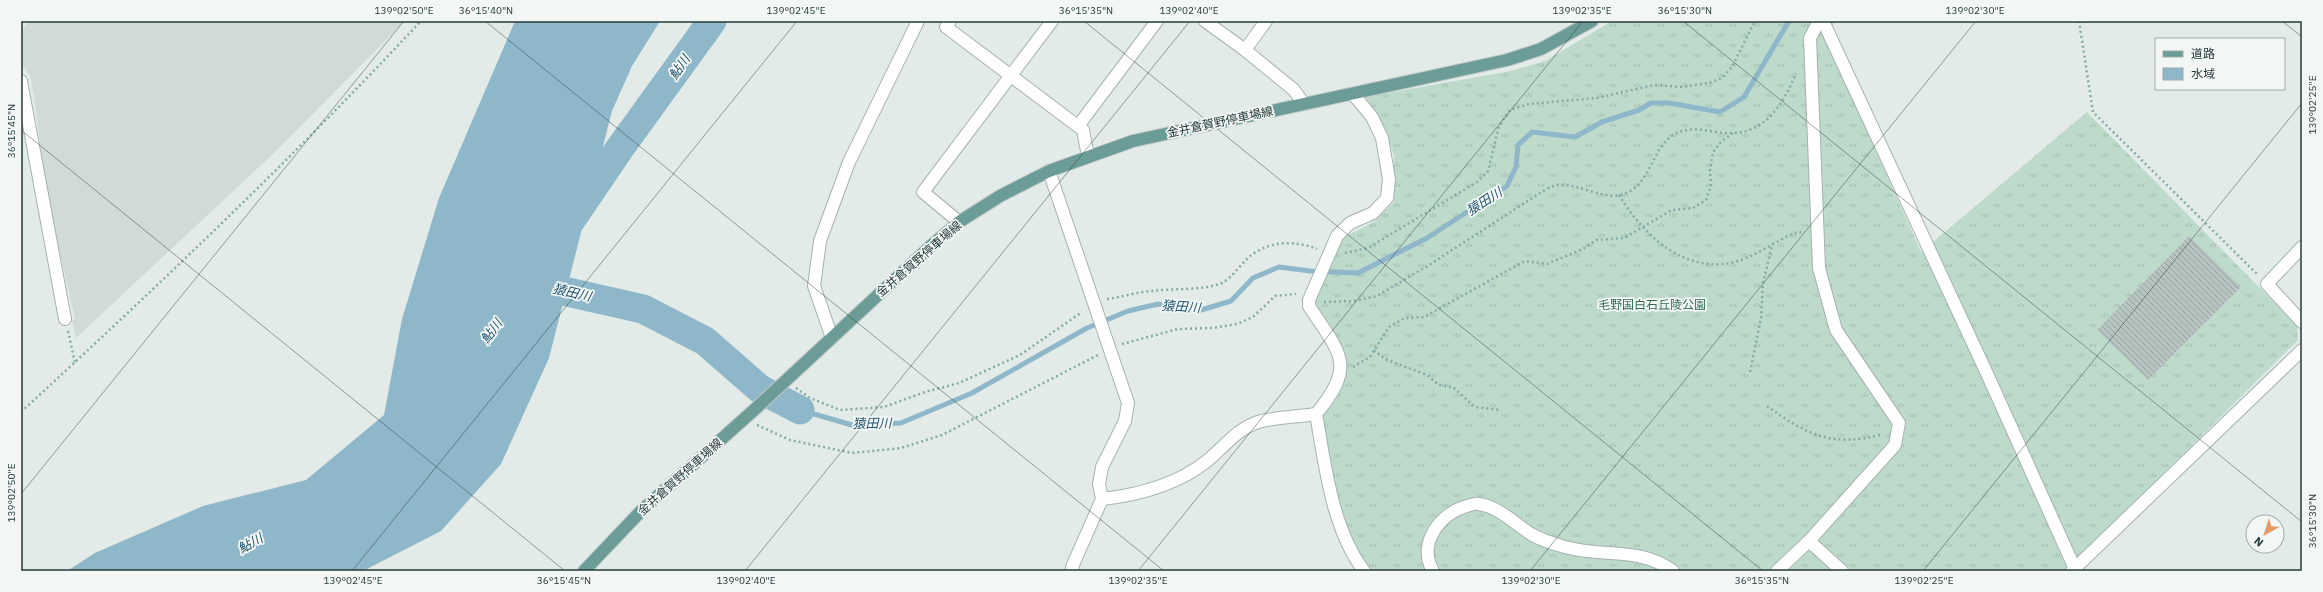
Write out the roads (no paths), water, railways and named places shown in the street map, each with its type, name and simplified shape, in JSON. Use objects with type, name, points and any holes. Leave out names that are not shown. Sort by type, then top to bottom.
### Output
[{"type":"main road","name":"金井倉賀野停車場線","points":[[584,571],[642,511],[754,410],[908,266],[959,222],[1000,196],[1049,171],[1133,141],[1507,60],[1541,49],[1592,21]]},
{"type":"street","points":[[832,338],[814,286],[820,241],[849,162],[918,21]]},
{"type":"street","points":[[950,21],[946,27],[1083,130],[1088,156]]},
{"type":"street","points":[[959,222],[923,192],[1052,21]]},
{"type":"street","points":[[1078,126],[1156,21]]},
{"type":"street","points":[[1205,21],[1294,90],[1304,104]]},
{"type":"street","points":[[1244,50],[1266,21]]},
{"type":"street","points":[[1777,571],[1809,540],[1894,445],[1899,423],[1836,330],[1819,268],[1810,38],[1819,21]]},
{"type":"street","points":[[1823,21],[1983,364],[2073,570],[2302,350]]},
{"type":"street","points":[[21,81],[65,319]]},
{"type":"street","points":[[1102,499],[1124,496],[1185,477],[1236,434],[1258,422],[1316,414],[1326,402],[1340,375],[1341,360],[1333,340],[1309,306],[1309,300],[1337,236],[1350,223],[1373,213],[1387,198],[1388,179],[1382,138],[1372,117],[1353,94]]},
{"type":"street","points":[[1049,171],[1111,348],[1128,403],[1125,420],[1102,467],[1099,484],[1102,499],[1069,570]]},
{"type":"street","points":[[2302,247],[2267,284],[2302,322]]},
{"type":"street","points":[[1316,414],[1334,505],[1354,558],[1364,571]]},
{"type":"street","points":[[1433,571],[1429,564],[1428,543],[1439,523],[1456,509],[1477,503],[1497,510],[1532,535],[1553,543],[1584,552],[1646,556],[1673,571]]},
{"type":"street","points":[[1809,540],[1842,571]]},
{"type":"water","points":[[515,21],[660,21],[632,66],[612,111],[549,358],[501,464],[441,531],[363,571],[67,571],[95,553],[203,506],[306,480],[384,415],[402,319],[439,198]]},
{"type":"waterway","name":"鮎川","points":[[571,220],[620,148],[712,21]]},
{"type":"waterway","name":"猿田川","points":[[800,410],[852,425],[901,423],[972,393],[1087,328],[1128,311],[1158,304],[1201,310],[1231,301],[1253,278],[1279,267],[1310,271],[1358,273],[1427,238],[1507,186],[1516,167],[1518,145],[1532,132],[1575,137],[1602,122],[1639,110],[1651,103],[1669,103],[1720,112],[1744,97],[1789,21]]},
{"type":"waterway","name":"猿田川","points":[[531,279],[550,288],[643,309],[705,341],[760,389],[800,410]]},
{"type":"park label","name":"毛野国白石丘陵公園","points":[[1652,305]]}]
